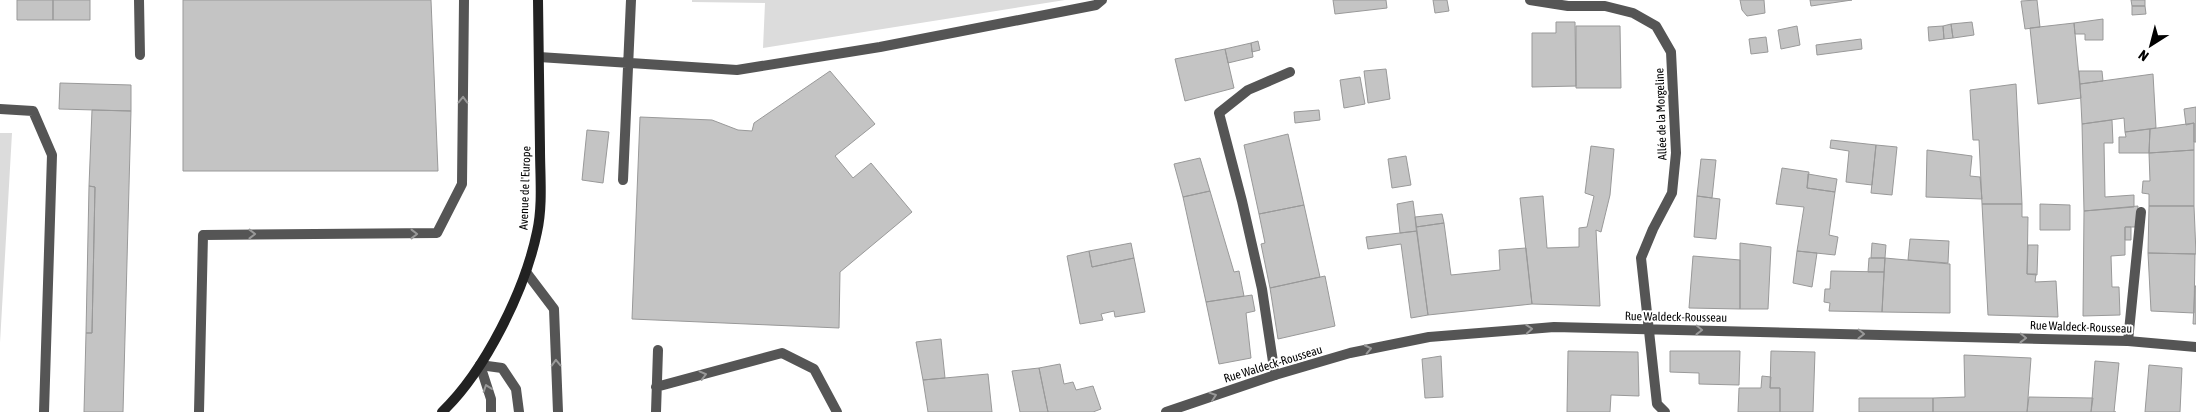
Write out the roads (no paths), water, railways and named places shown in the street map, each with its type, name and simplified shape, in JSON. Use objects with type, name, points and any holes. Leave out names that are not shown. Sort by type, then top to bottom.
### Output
[{"type":"main road","name":"Avenue de l'Europe","points":[[442,412],[480,364],[504,322],[526,272],[538,230],[540,183],[538,0]]},
{"type":"street","points":[[139,0],[140,54]]},
{"type":"street","points":[[198,412],[203,234],[437,234],[462,184],[464,0]]},
{"type":"street","points":[[623,180],[631,0]]},
{"type":"street","points":[[539,57],[737,70],[880,47],[1096,5],[1102,0]]},
{"type":"street","name":"Allée de la Morgeline","points":[[1530,0],[1568,6],[1604,6],[1633,13],[1656,26],[1671,52],[1676,153],[1672,193],[1653,229],[1641,258],[1657,404],[1665,412]]},
{"type":"street","points":[[1274,375],[1262,289],[1242,200],[1219,112],[1248,90],[1290,72]]},
{"type":"street","points":[[0,109],[32,111],[52,155],[44,412]]},
{"type":"street","points":[[2128,340],[2141,212]]},
{"type":"street","points":[[526,272],[554,310],[558,412]]},
{"type":"street","name":"Rue Waldeck-Rousseau","points":[[1166,412],[1274,375],[1350,353],[1428,337],[1554,327],[2128,340],[2196,347]]},
{"type":"street","points":[[656,412],[658,350]]},
{"type":"street","points":[[656,387],[782,353],[814,369],[837,412]]},
{"type":"street","points":[[490,412],[491,399],[480,364],[502,368],[516,389],[519,412]]}]
